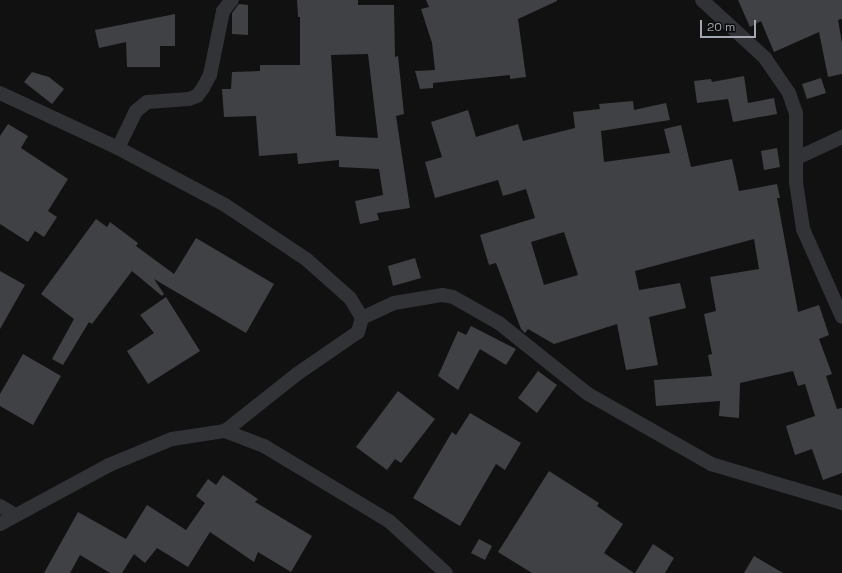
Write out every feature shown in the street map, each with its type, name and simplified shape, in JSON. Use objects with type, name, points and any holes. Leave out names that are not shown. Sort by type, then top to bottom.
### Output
[{"type":"street","points":[[118,148],[136,111],[147,102],[189,100],[197,96],[210,75],[223,11],[232,0]]},
{"type":"street","points":[[702,0],[765,58],[789,93],[796,113],[796,182],[803,229],[838,301],[842,317]]},
{"type":"street","points":[[0,93],[118,148],[225,205],[306,259],[350,298],[362,318],[358,332],[297,374],[225,432]]},
{"type":"street","points":[[797,158],[842,137]]},
{"type":"street","points":[[362,318],[394,303],[442,294],[453,297],[499,323],[588,394],[711,464],[842,503]]},
{"type":"street","points":[[0,524],[14,515],[109,465],[172,439],[225,432],[264,446],[389,521],[446,573]]},
{"type":"street","points":[[0,506],[14,515]]},
{"type":"building","points":[[297,0],[358,0],[358,5],[394,5],[395,57],[398,56],[404,114],[396,116],[410,208],[377,213],[379,220],[360,224],[355,201],[383,195],[379,169],[339,167],[339,160],[298,164],[297,153],[259,156],[256,116],[224,117],[222,89],[231,89],[232,72],[260,71],[260,65],[300,65],[300,17],[298,17]],"holes":[[[368,54],[378,138],[336,136],[331,55]]]},
{"type":"building","points":[[426,0],[557,1],[518,19],[526,77],[510,79],[510,75],[433,83],[433,88],[420,89],[415,71],[435,70],[432,43],[421,9],[429,7]]},
{"type":"building","points":[[738,0],[842,0],[842,19],[838,20],[842,43],[842,74],[828,77],[819,32],[774,52],[761,21],[750,27]]},
{"type":"building","points":[[239,4],[248,5],[248,35],[232,34],[232,13]]},
{"type":"building","points":[[175,14],[175,46],[160,46],[160,67],[127,67],[126,42],[99,48],[95,30]]},
{"type":"building","points":[[32,72],[49,77],[64,89],[52,104],[24,82]]},
{"type":"building","points":[[744,76],[748,103],[774,98],[777,114],[733,122],[728,99],[697,103],[694,81],[711,79],[712,82]]},
{"type":"building","points":[[821,78],[826,93],[807,99],[802,84]]},
{"type":"building","points":[[633,101],[634,110],[666,103],[670,120],[601,131],[604,162],[670,153],[664,129],[681,125],[691,167],[732,159],[739,191],[777,184],[780,198],[777,198],[798,312],[819,305],[829,335],[819,339],[832,374],[826,376],[837,409],[842,408],[842,473],[823,480],[812,449],[795,455],[786,426],[815,416],[805,384],[798,386],[793,371],[740,383],[739,418],[719,416],[720,401],[656,406],[654,380],[712,376],[708,355],[712,354],[704,314],[716,311],[710,277],[759,269],[754,239],[635,271],[639,290],[680,283],[686,308],[649,317],[658,365],[626,370],[617,324],[554,344],[528,329],[525,333],[521,329],[496,263],[489,265],[480,235],[535,218],[526,189],[503,196],[498,180],[435,198],[425,162],[442,157],[431,122],[468,110],[476,137],[518,124],[523,141],[575,128],[573,112],[600,109],[599,104]],"holes":[[[564,232],[578,275],[544,285],[531,242]]]},
{"type":"building","points":[[8,124],[28,136],[21,148],[68,179],[48,211],[57,217],[44,237],[35,231],[28,242],[0,224],[0,136]]},
{"type":"building","points":[[777,148],[780,167],[764,170],[761,151]]},
{"type":"building","points":[[96,219],[107,227],[110,222],[138,243],[136,246],[174,274],[196,238],[274,284],[246,333],[154,279],[164,294],[162,296],[132,271],[92,324],[89,322],[63,365],[52,359],[74,319],[41,294]]},
{"type":"building","points":[[415,258],[421,278],[393,286],[388,266]]},
{"type":"building","points":[[0,271],[25,285],[0,329]]},
{"type":"building","points":[[166,297],[200,351],[148,384],[127,351],[154,333],[140,315]]},
{"type":"building","points":[[471,326],[516,349],[506,365],[480,349],[458,390],[438,376],[458,331],[466,335]]},
{"type":"building","points":[[23,354],[61,376],[33,425],[0,406],[0,394]]},
{"type":"building","points":[[538,371],[557,385],[537,413],[518,398]]},
{"type":"building","points":[[398,391],[435,419],[401,463],[395,459],[387,470],[356,447]]},
{"type":"building","points":[[470,413],[521,443],[505,470],[496,464],[460,526],[413,498],[452,432],[456,435]]},
{"type":"building","points":[[549,471],[599,503],[597,506],[623,524],[604,553],[634,573],[532,573],[498,552]]},
{"type":"building","points":[[223,475],[258,499],[255,502],[312,536],[291,572],[258,552],[254,562],[210,532],[188,567],[157,548],[145,563],[134,554],[122,573],[110,573],[80,555],[70,573],[44,573],[78,512],[126,539],[147,505],[186,530],[205,503],[196,496],[208,479],[216,485]]},
{"type":"building","points":[[479,539],[492,546],[485,560],[471,553]]},
{"type":"building","points":[[653,544],[674,558],[665,573],[635,573]]},
{"type":"building","points":[[754,556],[783,573],[744,573]]}]
